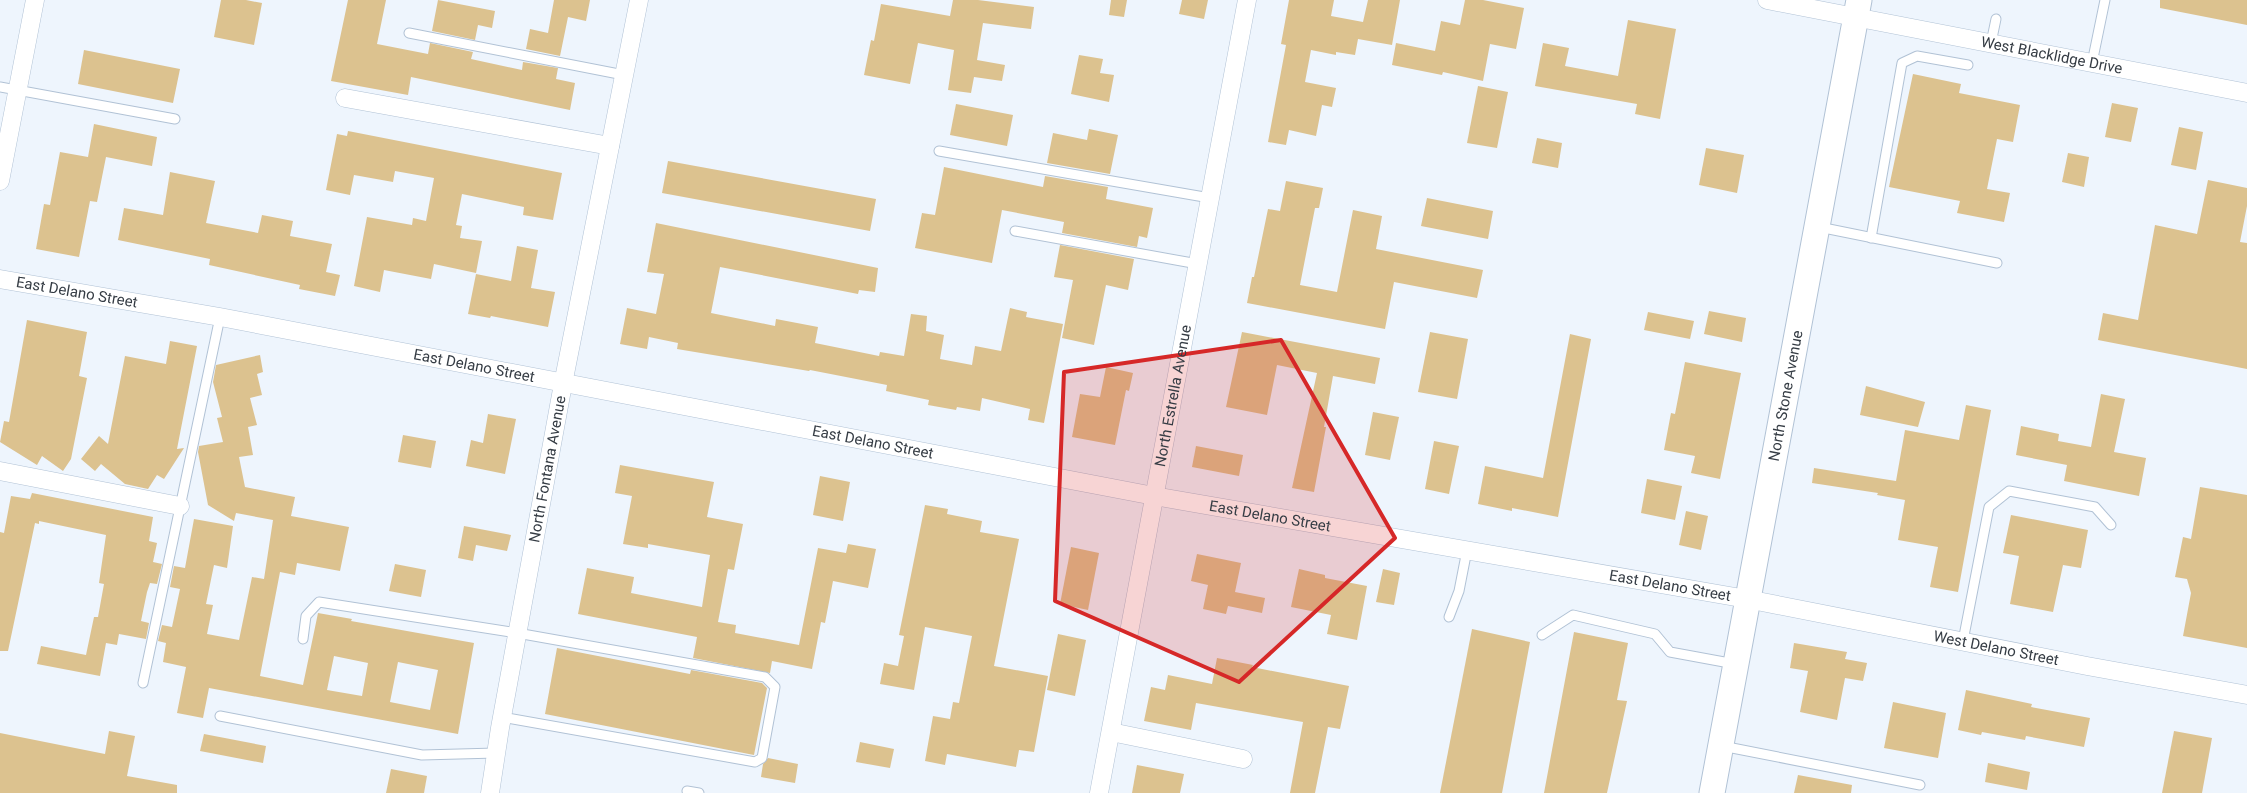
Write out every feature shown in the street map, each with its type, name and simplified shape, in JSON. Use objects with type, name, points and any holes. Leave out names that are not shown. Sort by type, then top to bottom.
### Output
[{"type":"main road","name":"North Stone Avenue","points":[[1712,793],[1858,8]]},
{"type":"street","points":[[0,181],[9,89],[34,0]]},
{"type":"street","name":"North Fontana Avenue","points":[[490,793],[502,717],[563,384],[639,0]]},
{"type":"street","name":"North Estrella Avenue","points":[[1099,793],[1247,0]]},
{"type":"street","name":"West Blacklidge Drive","points":[[1767,0],[1858,8],[1991,43],[2247,93]]},
{"type":"street","points":[[345,98],[610,146]]},
{"type":"street","name":"East Delano Street","points":[[0,279],[220,317],[1154,496],[1747,599]]},
{"type":"street","points":[[0,471],[180,506]]},
{"type":"street","name":"West Delano Street","points":[[1747,599],[2247,695]]},
{"type":"street","points":[[1110,732],[1243,759]]},
{"type":"lane","points":[[2092,63],[2105,0]]},
{"type":"lane","points":[[1991,43],[1996,19]]},
{"type":"lane","points":[[409,33],[624,75]]},
{"type":"lane","points":[[1871,238],[1902,63],[1917,56],[1968,65]]},
{"type":"lane","points":[[9,89],[175,118]]},
{"type":"lane","points":[[938,151],[1210,198]]},
{"type":"lane","points":[[1817,227],[1997,263]]},
{"type":"lane","points":[[1015,231],[1198,264]]},
{"type":"lane","points":[[143,683],[220,317]]},
{"type":"lane","points":[[1963,641],[1990,507],[2009,491],[2095,507],[2111,525]]},
{"type":"lane","points":[[1449,617],[1460,591],[1467,550]]},
{"type":"lane","points":[[303,640],[306,616],[320,602],[518,633],[765,677],[775,687],[762,758],[755,762],[502,717]]},
{"type":"lane","points":[[1542,635],[1573,615],[1655,634],[1670,652],[1735,664]]},
{"type":"lane","points":[[220,716],[422,755],[496,753]]},
{"type":"lane","points":[[1720,745],[1920,785]]},
{"type":"lane","points":[[687,791],[699,793]]},
{"type":"highlighted area","points":[[1281,340],[1395,538],[1239,682],[1055,601],[1064,372]]},
{"type":"building","points":[[221,0],[246,0],[262,3],[254,45],[214,37]]},
{"type":"building","points":[[348,0],[386,0],[377,44],[428,54],[430,43],[473,52],[471,59],[522,70],[523,62],[558,68],[556,79],[575,83],[570,110],[411,77],[408,95],[331,81]]},
{"type":"building","points":[[438,0],[495,11],[492,28],[478,25],[475,40],[432,31]]},
{"type":"building","points":[[554,0],[590,0],[586,21],[568,17],[560,56],[526,49],[530,29],[548,33]]},
{"type":"building","points":[[953,0],[978,0],[1034,7],[1031,29],[983,23],[977,60],[1005,65],[1002,81],[974,77],[971,93],[948,90],[954,50],[918,43],[910,84],[864,75],[871,40],[874,41],[881,4],[950,16]]},
{"type":"building","points":[[1111,0],[1127,0],[1124,17],[1109,15]]},
{"type":"building","points":[[1182,0],[1208,0],[1204,19],[1179,14]]},
{"type":"building","points":[[1289,0],[1334,0],[1331,16],[1363,22],[1368,0],[1400,0],[1392,45],[1358,39],[1355,55],[1336,52],[1336,55],[1311,50],[1305,82],[1336,88],[1332,107],[1322,105],[1316,136],[1289,130],[1286,145],[1268,142],[1286,45],[1281,44]]},
{"type":"building","points":[[1465,0],[1483,0],[1524,8],[1516,49],[1490,44],[1483,81],[1443,72],[1442,75],[1392,65],[1396,43],[1435,51],[1441,21],[1460,25]]},
{"type":"building","points":[[2160,0],[2247,0],[2247,25],[2160,8]]},
{"type":"building","points":[[1628,20],[1676,29],[1660,119],[1635,114],[1637,104],[1535,86],[1543,43],[1569,48],[1565,66],[1618,76]]},
{"type":"building","points":[[84,50],[180,69],[173,103],[78,84]]},
{"type":"building","points":[[1079,55],[1103,59],[1100,73],[1114,75],[1109,102],[1071,94]]},
{"type":"building","points":[[1913,74],[1961,84],[1959,93],[2020,105],[2013,142],[1997,139],[1987,189],[2010,193],[2004,222],[1957,213],[1960,201],[1889,187]]},
{"type":"building","points":[[1478,86],[1508,92],[1497,148],[1467,143]]},
{"type":"building","points":[[2112,103],[2138,108],[2131,142],[2105,137]]},
{"type":"building","points":[[956,104],[1013,115],[1007,146],[950,135]]},
{"type":"building","points":[[94,124],[157,137],[152,166],[106,157],[97,202],[90,201],[79,257],[36,249],[44,204],[50,205],[60,152],[88,157]]},
{"type":"building","points":[[2179,127],[2203,132],[2196,170],[2171,165]]},
{"type":"building","points":[[1089,129],[1118,135],[1110,174],[1047,163],[1053,133],[1087,140]]},
{"type":"building","points":[[348,131],[562,173],[553,220],[523,215],[524,207],[462,194],[456,225],[462,226],[460,238],[482,241],[476,273],[434,264],[431,279],[384,270],[380,292],[354,286],[367,217],[412,225],[413,218],[426,221],[434,178],[395,171],[393,182],[354,175],[350,195],[326,190],[337,134],[347,136]]},
{"type":"building","points":[[1537,138],[1562,143],[1558,168],[1532,163]]},
{"type":"building","points":[[1706,148],[1744,155],[1737,193],[1699,185]]},
{"type":"building","points":[[2068,153],[2089,157],[2084,187],[2062,182]]},
{"type":"building","points":[[668,161],[876,199],[870,231],[662,193]]},
{"type":"building","points":[[944,167],[1043,187],[1045,176],[1108,187],[1106,199],[1153,208],[1147,238],[1139,236],[1137,247],[1062,233],[1064,222],[1002,210],[992,263],[915,248],[922,213],[935,215]]},
{"type":"building","points":[[170,172],[215,181],[206,223],[258,233],[262,215],[293,221],[290,236],[332,244],[326,272],[340,275],[335,296],[299,289],[300,285],[209,265],[210,259],[118,240],[124,208],[163,215]]},
{"type":"building","points":[[2208,180],[2247,188],[2247,206],[2240,242],[2247,243],[2247,369],[2098,340],[2103,313],[2138,320],[2155,225],[2197,234]]},
{"type":"building","points":[[1286,181],[1323,188],[1319,208],[1315,208],[1300,285],[1337,292],[1353,210],[1382,216],[1376,249],[1483,270],[1477,298],[1394,282],[1385,329],[1247,303],[1268,209],[1280,211]]},
{"type":"building","points":[[1427,198],[1493,211],[1488,239],[1421,226]]},
{"type":"building","points":[[656,223],[878,268],[875,292],[859,290],[858,294],[720,267],[711,313],[775,326],[776,319],[818,327],[815,343],[879,356],[880,352],[904,356],[911,314],[927,316],[926,331],[944,335],[940,359],[972,365],[975,346],[1001,351],[1010,308],[1027,312],[1026,317],[1063,324],[1044,423],[1028,420],[1030,409],[982,398],[980,411],[957,407],[956,410],[928,405],[929,400],[886,391],[887,385],[810,370],[677,349],[678,343],[649,337],[647,349],[620,344],[627,308],[656,314],[664,274],[647,272]]},
{"type":"building","points":[[1060,245],[1134,259],[1128,290],[1106,285],[1094,345],[1062,338],[1073,280],[1054,277]]},
{"type":"building","points":[[517,246],[538,250],[531,288],[555,292],[548,327],[491,316],[490,318],[468,314],[476,274],[511,281]]},
{"type":"building","points":[[1709,311],[1746,318],[1742,342],[1704,334]]},
{"type":"building","points":[[1648,312],[1694,321],[1690,339],[1644,330]]},
{"type":"building","points":[[27,320],[87,332],[79,376],[87,378],[71,459],[63,471],[42,456],[37,465],[0,442],[4,421],[9,422]]},
{"type":"building","points":[[1242,332],[1380,358],[1375,384],[1333,376],[1314,492],[1292,488],[1317,373],[1277,365],[1267,415],[1226,407]]},
{"type":"building","points":[[1430,332],[1468,339],[1457,399],[1418,392]]},
{"type":"building","points":[[1570,334],[1591,339],[1558,517],[1512,508],[1512,511],[1478,504],[1485,466],[1543,478]]},
{"type":"building","points":[[170,341],[197,346],[177,449],[184,448],[164,479],[157,475],[148,489],[125,484],[101,464],[95,471],[81,459],[99,436],[108,444],[125,356],[166,364]]},
{"type":"building","points":[[260,355],[263,372],[257,374],[262,395],[250,398],[257,425],[248,427],[253,455],[239,457],[245,487],[295,497],[291,516],[349,527],[340,571],[297,563],[295,575],[280,572],[260,676],[303,685],[318,613],[352,619],[351,621],[474,643],[458,734],[209,688],[203,718],[177,713],[186,667],[163,662],[166,643],[158,641],[162,625],[172,627],[180,589],[170,587],[174,566],[185,568],[194,519],[233,526],[227,568],[214,565],[206,604],[213,605],[207,634],[239,640],[252,577],[264,579],[273,520],[236,513],[234,521],[208,505],[198,452],[199,446],[223,442],[217,418],[222,417],[213,382],[216,365]],"holes":[[[334,656],[368,663],[362,696],[327,690]],[[398,662],[438,670],[430,710],[390,702]]]},
{"type":"building","points":[[1685,362],[1741,373],[1720,479],[1691,473],[1695,456],[1664,450],[1671,413],[1675,414]]},
{"type":"building","points":[[1106,367],[1133,373],[1129,391],[1126,390],[1115,445],[1072,437],[1080,394],[1100,397]]},
{"type":"building","points":[[1866,386],[1925,402],[1918,427],[1860,415]]},
{"type":"building","points":[[2101,394],[2125,399],[2114,452],[2146,458],[2139,496],[2064,481],[2067,465],[2016,455],[2021,426],[2059,434],[2058,441],[2091,447]]},
{"type":"building","points":[[1966,405],[1991,410],[1958,592],[1930,587],[1938,547],[1898,540],[1905,500],[1877,495],[1878,493],[1812,483],[1814,468],[1896,481],[1905,430],[1959,440]]},
{"type":"building","points":[[1373,412],[1399,417],[1390,460],[1365,455]]},
{"type":"building","points":[[488,414],[516,419],[505,474],[466,466],[471,440],[483,443]]},
{"type":"building","points":[[403,435],[436,441],[431,468],[398,462]]},
{"type":"building","points":[[1434,441],[1459,446],[1449,494],[1425,489]]},
{"type":"building","points":[[1196,446],[1243,455],[1239,476],[1192,467]]},
{"type":"building","points":[[620,465],[714,482],[707,517],[743,524],[734,570],[728,569],[718,622],[736,625],[735,633],[799,645],[818,548],[846,553],[848,544],[876,549],[868,588],[833,581],[825,623],[821,622],[812,669],[772,661],[770,673],[693,658],[697,637],[578,614],[587,568],[634,577],[631,593],[702,607],[710,555],[648,544],[648,548],[623,544],[632,496],[615,493]]},
{"type":"building","points":[[820,476],[850,482],[843,521],[813,515]]},
{"type":"building","points":[[1647,479],[1682,486],[1675,520],[1641,513]]},
{"type":"building","points":[[2200,487],[2247,495],[2247,648],[2183,636],[2191,593],[2187,579],[2175,577],[2183,537],[2191,539]]},
{"type":"building","points":[[32,493],[153,517],[149,541],[157,543],[153,562],[162,564],[157,584],[150,583],[147,592],[141,621],[149,623],[146,639],[119,634],[117,645],[106,643],[100,676],[37,664],[41,646],[86,655],[94,617],[98,617],[104,584],[99,583],[106,535],[39,521],[39,524],[35,523],[8,651],[0,651],[0,532],[4,533],[11,496],[30,499]]},
{"type":"building","points":[[925,505],[948,509],[947,514],[982,521],[980,532],[1019,539],[994,666],[1048,676],[1034,752],[1019,750],[1016,767],[947,754],[945,765],[925,761],[933,716],[950,719],[953,702],[959,703],[972,636],[925,627],[914,690],[880,684],[884,663],[898,666],[904,636],[899,635]]},
{"type":"building","points":[[1686,511],[1708,516],[1701,550],[1679,545]]},
{"type":"building","points":[[2011,515],[2088,530],[2081,568],[2063,565],[2053,612],[2010,604],[2019,556],[2003,553]]},
{"type":"building","points":[[464,526],[511,535],[507,551],[476,545],[473,561],[458,558]]},
{"type":"building","points":[[1071,547],[1099,553],[1088,610],[1060,604]]},
{"type":"building","points":[[1197,554],[1241,563],[1235,592],[1265,598],[1262,613],[1228,606],[1226,614],[1203,609],[1208,585],[1191,581]]},
{"type":"building","points":[[395,564],[426,570],[421,597],[389,591]]},
{"type":"building","points":[[1299,569],[1325,575],[1325,578],[1367,586],[1357,640],[1327,634],[1331,615],[1291,607]]},
{"type":"building","points":[[1383,569],[1400,573],[1394,605],[1376,602]]},
{"type":"building","points":[[1472,629],[1530,642],[1502,793],[1440,793]]},
{"type":"building","points":[[1574,632],[1628,643],[1617,700],[1627,701],[1607,793],[1544,793]]},
{"type":"building","points":[[1058,634],[1086,640],[1075,696],[1047,690]]},
{"type":"building","points":[[1794,643],[1847,652],[1845,659],[1867,663],[1863,681],[1845,678],[1837,720],[1800,712],[1808,671],[1790,668]]},
{"type":"building","points":[[557,648],[690,674],[691,670],[762,683],[767,688],[754,755],[545,714]]},
{"type":"building","points":[[1217,658],[1253,665],[1252,667],[1349,686],[1340,729],[1328,727],[1315,793],[1290,793],[1303,722],[1196,703],[1191,730],[1144,721],[1151,687],[1165,690],[1168,675],[1212,684]]},
{"type":"building","points":[[1966,690],[2032,704],[2031,707],[2090,718],[2084,747],[2026,736],[2025,740],[1982,732],[1981,735],[1958,730]]},
{"type":"building","points":[[1893,702],[1946,713],[1938,758],[1884,748]]},
{"type":"building","points":[[109,731],[135,736],[127,776],[177,785],[177,793],[0,793],[0,733],[105,754]]},
{"type":"building","points":[[2174,731],[2212,738],[2202,793],[2162,793]]},
{"type":"building","points":[[204,734],[266,746],[263,763],[200,751]]},
{"type":"building","points":[[860,742],[894,749],[890,768],[856,762]]},
{"type":"building","points":[[768,758],[798,764],[795,783],[761,777],[763,764]]},
{"type":"building","points":[[1988,763],[2030,772],[2027,790],[1985,782]]},
{"type":"building","points":[[1137,765],[1184,774],[1180,793],[1132,793]]},
{"type":"building","points":[[391,769],[427,776],[424,793],[386,793]]},
{"type":"building","points":[[1798,775],[1852,785],[1851,793],[1794,793]]}]
